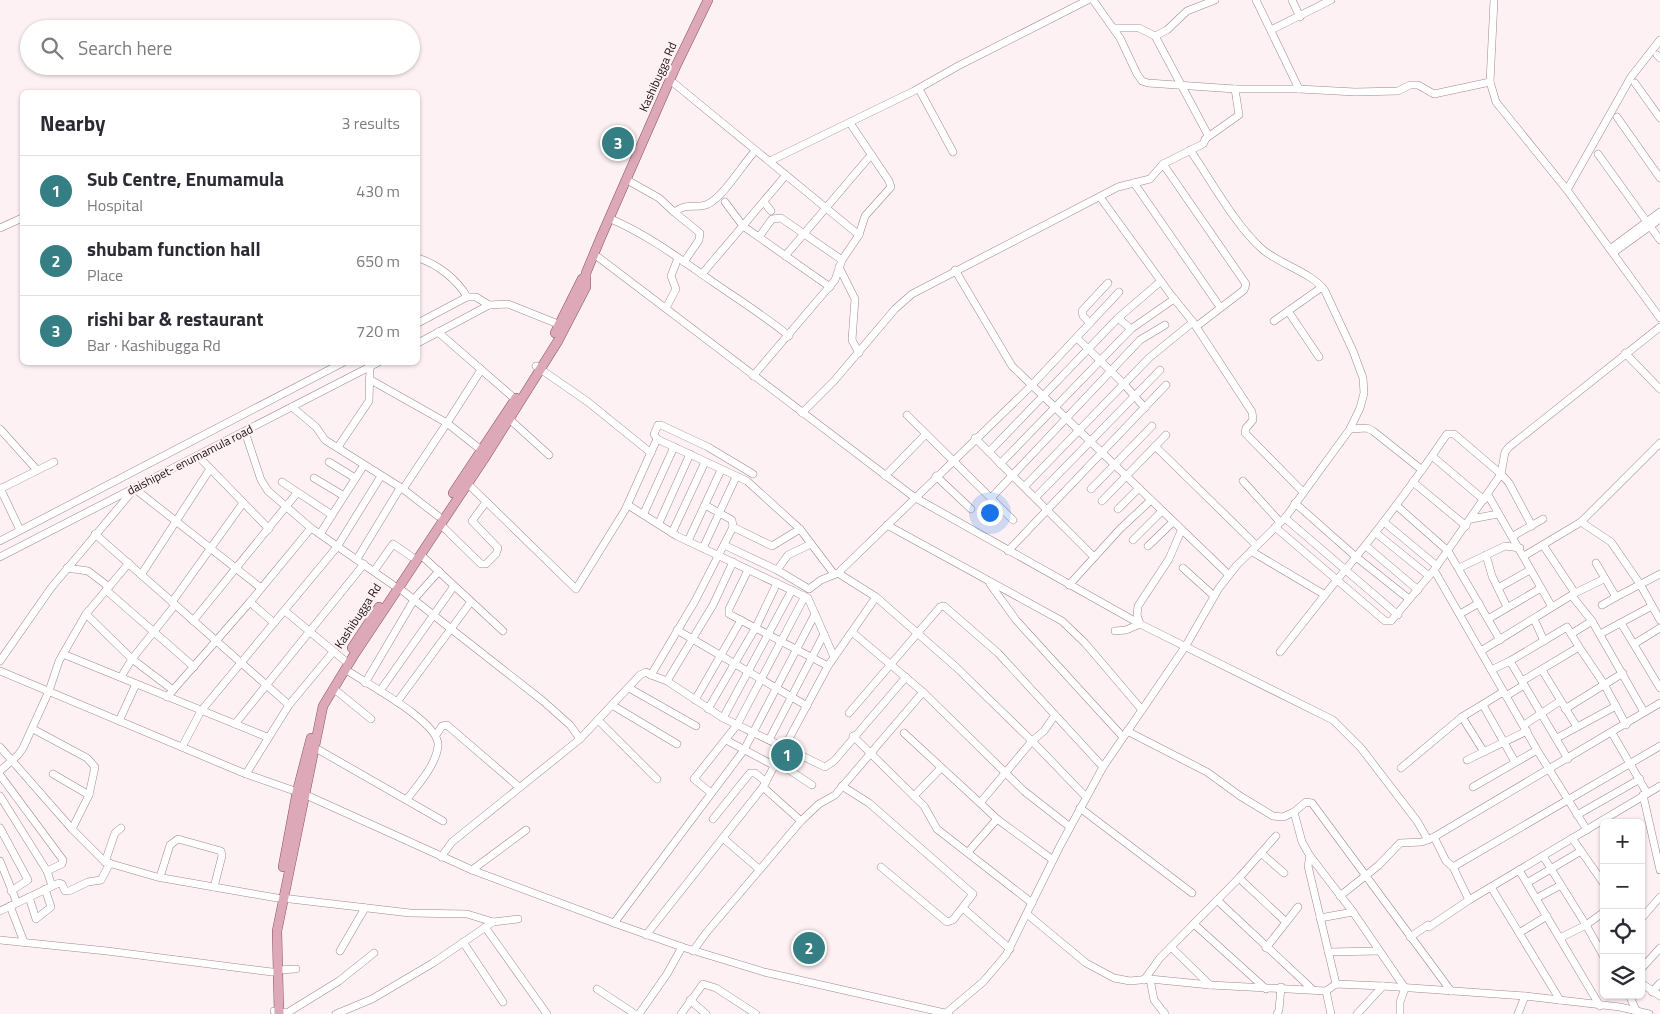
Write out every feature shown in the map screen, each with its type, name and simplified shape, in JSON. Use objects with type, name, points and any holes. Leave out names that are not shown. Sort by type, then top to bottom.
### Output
[{"type":"main road","name":"Kashibugga Rd","points":[[276,1013],[273,923],[280,898],[322,695],[396,587],[556,339],[582,280],[586,276],[670,80],[708,0]]},
{"type":"main road","name":"Kashibugga Rd","points":[[464,480],[481,450],[507,416],[515,399],[538,368]]},
{"type":"main road","name":"Kashibugga Rd","points":[[312,746],[323,706],[344,665]]},
{"type":"street","points":[[1093,0],[1114,28],[1142,81],[1182,87],[1234,89],[1398,91],[1410,85],[1418,85],[1434,94],[1490,82]]},
{"type":"street","points":[[1155,36],[1167,30],[1187,11],[1214,0]]},
{"type":"street","points":[[1256,0],[1299,89]]},
{"type":"street","points":[[1292,0],[1300,16]]},
{"type":"street","points":[[1271,30],[1331,0]]},
{"type":"street","points":[[1494,0],[1490,82],[1496,102],[1567,190],[1660,318]]},
{"type":"street","points":[[770,161],[919,89],[958,66],[1085,1]]},
{"type":"street","points":[[802,413],[859,352],[895,309],[912,294],[1118,187],[1150,179],[1163,164],[1203,144],[1208,135],[1155,36],[1139,28],[1114,28]]},
{"type":"street","points":[[1567,190],[1631,77],[1660,40]]},
{"type":"street","points":[[670,80],[859,235]]},
{"type":"street","points":[[1635,83],[1660,118]]},
{"type":"street","points":[[919,89],[953,152]]},
{"type":"street","points":[[1205,139],[1239,115],[1234,89]]},
{"type":"street","points":[[1617,117],[1660,178]]},
{"type":"street","points":[[753,376],[830,287],[840,263],[859,235],[865,216],[891,187],[890,180],[850,123]]},
{"type":"street","points":[[0,671],[246,774],[301,794],[440,857],[646,935],[682,948],[764,972],[947,1014],[983,982],[1010,949],[1053,860],[1103,767],[1185,647],[1229,574],[1280,522],[1295,503],[1350,428],[1362,400],[1363,378],[1353,350],[1322,287],[1270,255],[1254,241],[1190,150]]},
{"type":"street","points":[[674,212],[685,205],[702,206],[710,203],[737,175],[755,151]]},
{"type":"street","points":[[1598,154],[1660,240]]},
{"type":"street","points":[[785,256],[871,155]]},
{"type":"street","points":[[1025,486],[1149,358],[1244,290],[1246,284],[1163,164]]},
{"type":"street","points":[[702,274],[786,175]]},
{"type":"street","points":[[627,180],[659,198],[700,232],[699,240],[681,260],[671,276],[676,290],[666,308]]},
{"type":"street","points":[[1134,183],[1220,307]]},
{"type":"street","points":[[1100,197],[1174,299],[1195,324],[1252,412],[1253,420],[1246,428],[1245,433],[1302,491]]},
{"type":"street","points":[[725,202],[743,226],[830,287]]},
{"type":"street","points":[[764,202],[771,211]]},
{"type":"street","points":[[1648,225],[1660,212]]},
{"type":"street","points":[[759,237],[772,219],[777,217],[803,234],[840,263],[855,299],[852,340],[859,352]]},
{"type":"street","points":[[0,228],[20,219]]},
{"type":"street","points":[[611,219],[642,234],[789,336]]},
{"type":"street","points":[[1612,251],[1648,225],[1660,219]]},
{"type":"street","points":[[594,254],[914,497],[1140,624],[1333,720],[1361,748],[1446,861],[1453,867],[1469,900]]},
{"type":"street","points":[[420,259],[460,283],[467,297]]},
{"type":"street","points":[[955,270],[1008,361],[1031,386],[1162,510],[1181,531],[1229,574]]},
{"type":"street","points":[[989,452],[1118,318],[1161,281]]},
{"type":"street","points":[[1090,323],[1083,316],[1082,311],[1108,283]]},
{"type":"street","points":[[1274,321],[1322,287]]},
{"type":"street","points":[[724,545],[777,570],[809,589],[836,574],[1031,386],[1119,292]]},
{"type":"street","points":[[420,322],[467,297],[476,297],[489,305]]},
{"type":"street","points":[[1000,464],[1131,329],[1174,299]]},
{"type":"street","points":[[420,342],[489,305],[508,304],[562,326]]},
{"type":"street","points":[[1288,311],[1319,357]]},
{"type":"street","points":[[1118,318],[1131,329]]},
{"type":"street","points":[[991,498],[1112,372],[1140,340],[1165,325]]},
{"type":"street","points":[[1243,480],[1336,581],[1385,621],[1390,622],[1418,590],[1486,498],[1501,474],[1505,452],[1509,447],[1575,397],[1625,353],[1660,327]]},
{"type":"street","points":[[438,332],[515,399]]},
{"type":"street","points":[[1077,338],[1123,383],[1145,408]]},
{"type":"street","points":[[1625,353],[1660,389]]},
{"type":"street","points":[[0,540],[338,365]]},
{"type":"street","name":"daishipet- enumamula road","points":[[0,557],[374,365]]},
{"type":"street","points":[[338,447],[368,401],[370,368]]},
{"type":"street","points":[[538,368],[588,402],[651,453]]},
{"type":"street","points":[[357,559],[481,370]]},
{"type":"street","points":[[1036,497],[1160,370]]},
{"type":"street","points":[[370,379],[447,423],[481,450]]},
{"type":"street","points":[[1008,551],[1166,385]]},
{"type":"street","points":[[292,408],[316,428],[323,437],[402,488],[439,520],[479,562],[486,564],[496,554],[498,548],[472,521],[486,502]]},
{"type":"street","points":[[907,415],[1014,520]]},
{"type":"street","points":[[507,416],[549,455]]},
{"type":"street","points":[[753,474],[708,447],[659,425],[654,434],[657,438],[674,447],[747,481],[800,529],[836,574],[876,597],[916,634],[956,667],[1086,797]]},
{"type":"street","points":[[1091,489],[1152,426]]},
{"type":"street","points":[[0,428],[37,470]]},
{"type":"street","points":[[1350,428],[1367,428],[1373,431],[1422,470]]},
{"type":"street","points":[[245,432],[263,484],[286,508],[337,547],[415,598],[543,700],[570,725],[580,739]]},
{"type":"street","points":[[1280,652],[1355,556],[1366,546],[1451,432],[1509,482],[1532,526]]},
{"type":"street","points":[[885,476],[926,434]]},
{"type":"street","points":[[1102,501],[1166,435]]},
{"type":"street","points":[[464,480],[576,590],[628,505],[657,438]]},
{"type":"street","points":[[975,438],[1094,557]]},
{"type":"street","points":[[1524,556],[1581,522],[1660,443]]},
{"type":"street","points":[[1155,446],[1254,548],[1325,595]]},
{"type":"street","points":[[644,514],[674,447]]},
{"type":"street","points":[[659,522],[690,454]]},
{"type":"street","points":[[198,456],[269,529]]},
{"type":"street","points":[[1432,456],[1486,498],[1520,548],[1530,570],[1552,607]]},
{"type":"street","points":[[20,530],[0,489],[54,462]]},
{"type":"street","points":[[328,462],[355,478]]},
{"type":"street","points":[[672,533],[705,462]]},
{"type":"street","points":[[320,534],[364,465]]},
{"type":"street","points":[[141,575],[175,520],[210,469]]},
{"type":"street","points":[[688,541],[721,470]]},
{"type":"street","points":[[182,747],[201,711],[337,547],[381,476]]},
{"type":"street","points":[[936,476],[971,509]]},
{"type":"street","points":[[703,548],[736,477]]},
{"type":"street","points":[[314,478],[344,496]]},
{"type":"street","points":[[282,482],[332,515]]},
{"type":"street","points":[[1413,482],[1466,526]]},
{"type":"street","points":[[1118,509],[1139,488]]},
{"type":"street","points":[[0,661],[51,588],[134,489],[261,588]]},
{"type":"street","points":[[193,621],[297,493]]},
{"type":"street","points":[[1070,585],[1094,557],[1151,500]]},
{"type":"street","points":[[121,677],[132,659],[174,604],[210,547],[242,503]]},
{"type":"street","points":[[1295,503],[1355,556],[1409,599]]},
{"type":"street","points":[[628,505],[659,522],[672,533],[805,596],[834,657]]},
{"type":"street","points":[[651,674],[733,527],[732,520],[705,505]]},
{"type":"street","points":[[1397,506],[1448,551],[1500,640]]},
{"type":"street","points":[[1133,540],[1162,510]]},
{"type":"street","points":[[1471,519],[1498,514]]},
{"type":"street","points":[[1512,536],[1543,519]]},
{"type":"street","points":[[1148,546],[1173,522]]},
{"type":"street","points":[[1280,522],[1345,570],[1398,614]]},
{"type":"street","points":[[1384,522],[1433,570],[1537,750],[1587,830]]},
{"type":"street","points":[[1581,522],[1611,542],[1640,584],[1660,620]]},
{"type":"street","points":[[887,525],[1062,621],[1085,644],[1142,710]]},
{"type":"street","points":[[733,527],[760,542],[772,546],[800,529]]},
{"type":"street","points":[[167,697],[216,642],[311,528]]},
{"type":"street","points":[[1140,624],[1137,615],[1138,606],[1169,559],[1181,531]]},
{"type":"street","points":[[1376,533],[1433,570]]},
{"type":"street","points":[[95,534],[289,705]]},
{"type":"street","points":[[374,571],[393,544],[439,571],[503,631]]},
{"type":"street","points":[[777,570],[788,556],[811,544]]},
{"type":"street","points":[[1543,545],[1600,634],[1644,712]]},
{"type":"street","points":[[1366,546],[1418,590]]},
{"type":"street","points":[[1459,568],[1505,546],[1520,548]]},
{"type":"street","points":[[1486,555],[1507,607]]},
{"type":"street","points":[[667,681],[693,640],[733,562]]},
{"type":"street","points":[[1596,563],[1616,597]]},
{"type":"street","points":[[0,771],[18,755],[33,729],[64,654],[86,614],[129,564]]},
{"type":"street","points":[[235,724],[364,564]]},
{"type":"street","points":[[68,568],[88,571],[194,667]]},
{"type":"street","points":[[1183,568],[1214,596]]},
{"type":"street","points":[[748,570],[728,611],[741,620],[828,666]]},
{"type":"street","points":[[1498,588],[1530,570]]},
{"type":"street","points":[[365,683],[415,598],[439,571]]},
{"type":"street","points":[[1602,605],[1660,574]]},
{"type":"street","points":[[1481,652],[1552,607],[1604,579]]},
{"type":"street","points":[[988,582],[1016,620],[1125,734],[1207,772],[1240,796],[1273,816],[1283,816],[1294,812],[1306,802],[1312,803],[1451,991]]},
{"type":"street","points":[[708,709],[756,627],[777,583]]},
{"type":"street","points":[[380,691],[433,613],[454,586]]},
{"type":"street","points":[[1488,619],[1541,588]]},
{"type":"street","points":[[723,718],[792,590]]},
{"type":"street","points":[[711,793],[694,779],[737,725],[805,596]]},
{"type":"street","points":[[646,935],[765,784],[828,666],[876,597]]},
{"type":"street","points":[[250,602],[274,623]]},
{"type":"street","points":[[397,702],[470,602]]},
{"type":"street","points":[[1460,614],[1479,603]]},
{"type":"street","points":[[1600,634],[1652,606]]},
{"type":"street","points":[[849,713],[940,607],[947,607],[998,653],[1103,767]]},
{"type":"street","points":[[284,611],[333,652],[344,665],[365,683],[421,719],[436,735],[438,745],[434,758],[407,799]]},
{"type":"street","points":[[86,614],[132,659],[172,690]]},
{"type":"street","points":[[614,923],[744,750],[815,614]]},
{"type":"street","points":[[1534,619],[1544,641]]},
{"type":"street","points":[[695,700],[741,620]]},
{"type":"street","points":[[1571,634],[1592,621]]},
{"type":"street","points":[[1620,623],[1660,688]]},
{"type":"street","points":[[1115,631],[1126,630],[1140,624]]},
{"type":"street","points":[[1490,670],[1510,661],[1567,627],[1604,684],[1626,725]]},
{"type":"street","points":[[1634,644],[1660,628]]},
{"type":"street","points":[[677,630],[807,706]]},
{"type":"street","points":[[852,632],[923,692],[1006,771],[1024,791],[1070,827]]},
{"type":"street","points":[[769,740],[790,696],[824,634]]},
{"type":"street","points":[[1401,768],[1462,717],[1505,694],[1579,647]]},
{"type":"street","points":[[246,774],[267,737],[289,705],[333,652]]},
{"type":"street","points":[[64,654],[267,737]]},
{"type":"street","points":[[1510,661],[1568,759]]},
{"type":"street","points":[[1542,670],[1577,727]]},
{"type":"street","points":[[440,857],[452,842],[580,739],[643,672],[667,681],[723,718],[825,767],[834,761],[853,736],[906,677]]},
{"type":"street","points":[[1565,708],[1623,673]]},
{"type":"street","points":[[119,721],[136,684]]},
{"type":"street","points":[[332,688],[371,719]]},
{"type":"street","points":[[629,688],[696,726]]},
{"type":"street","points":[[693,951],[801,821],[819,804],[835,794],[870,751],[923,692]]},
{"type":"street","points":[[1467,760],[1506,741],[1560,701]]},
{"type":"street","points":[[1340,896],[1365,876],[1400,843],[1431,839],[1626,725],[1660,703]]},
{"type":"street","points":[[612,705],[677,744]]},
{"type":"street","points":[[1483,705],[1506,741],[1516,762]]},
{"type":"street","points":[[1557,738],[1616,706]]},
{"type":"street","points":[[980,803],[1032,741],[1044,731],[1055,715]]},
{"type":"street","points":[[1462,717],[1484,752]]},
{"type":"street","points":[[598,720],[657,779]]},
{"type":"street","points":[[436,735],[442,726],[448,725],[519,787]]},
{"type":"street","points":[[33,729],[94,764],[95,772],[89,795],[72,829]]},
{"type":"street","points":[[904,733],[940,769],[997,819],[1053,860]]},
{"type":"street","points":[[1612,733],[1640,778],[1660,870]]},
{"type":"street","points":[[853,736],[924,806],[937,829],[1032,903]]},
{"type":"street","points":[[726,740],[776,764],[812,785]]},
{"type":"street","points":[[312,746],[444,821]]},
{"type":"street","points":[[1453,867],[1567,798],[1660,746]]},
{"type":"street","points":[[0,747],[72,829],[107,862],[160,877],[280,898],[443,916],[467,914],[493,922],[518,919]]},
{"type":"street","points":[[1472,787],[1537,750]]},
{"type":"street","points":[[914,796],[940,769]]},
{"type":"street","points":[[713,819],[750,773],[755,773],[801,821]]},
{"type":"street","points":[[52,774],[89,795]]},
{"type":"street","points":[[0,775],[63,860],[62,864],[47,871]]},
{"type":"street","points":[[1577,815],[1640,778]]},
{"type":"street","points":[[842,786],[868,803],[970,890],[972,896],[964,908],[952,920],[946,922],[881,867]]},
{"type":"street","points":[[1410,937],[1660,786]]},
{"type":"street","points":[[0,796],[47,871],[52,886]]},
{"type":"street","points":[[1080,808],[1192,893]]},
{"type":"street","points":[[1294,812],[1302,842],[1310,856],[1353,912],[1405,988]]},
{"type":"street","points":[[968,852],[997,819]]},
{"type":"street","points":[[0,828],[28,880],[11,891]]},
{"type":"street","points":[[0,911],[60,883],[66,891],[69,891],[88,882],[101,880],[115,833],[121,828]]},
{"type":"street","points":[[472,870],[526,830]]},
{"type":"street","points":[[1165,1014],[1154,1000],[1147,980],[1160,958],[1239,878],[1276,836]]},
{"type":"street","points":[[723,838],[759,870]]},
{"type":"street","points":[[1572,838],[1600,878]]},
{"type":"street","points":[[160,877],[170,845],[178,839],[221,851],[222,856],[214,887]]},
{"type":"street","points":[[1527,883],[1581,852]]},
{"type":"street","points":[[1262,853],[1284,873]]},
{"type":"street","points":[[1310,856],[1308,866],[1336,984]]},
{"type":"street","points":[[1543,856],[1602,954]]},
{"type":"street","points":[[0,861],[11,891],[24,942]]},
{"type":"street","points":[[1519,870],[1600,1006]]},
{"type":"street","points":[[1239,878],[1286,922]]},
{"type":"street","points":[[1537,898],[1561,884]]},
{"type":"street","points":[[1491,887],[1560,1000]]},
{"type":"street","points":[[29,897],[36,919],[51,908],[44,889]]},
{"type":"street","points":[[1645,915],[1660,898]]},
{"type":"street","points":[[1217,900],[1266,948],[1312,989]]},
{"type":"street","points":[[1266,948],[1298,907]]},
{"type":"street","points":[[340,951],[365,908]]},
{"type":"street","points":[[964,908],[1010,949]]},
{"type":"street","points":[[1320,918],[1353,912]]},
{"type":"street","points":[[1027,914],[1093,967],[1122,980],[1147,980],[1266,989],[1281,987],[1326,990],[1336,984],[1383,986],[1525,996],[1636,1010],[1649,1014]]},
{"type":"street","points":[[1560,938],[1586,925],[1600,915]]},
{"type":"street","points":[[1519,933],[1548,916]]},
{"type":"street","points":[[336,1014],[372,999],[433,963],[493,922]]},
{"type":"street","points":[[1194,924],[1266,989]]},
{"type":"street","points":[[485,927],[547,1014]]},
{"type":"street","points":[[0,940],[275,971],[296,969]]},
{"type":"street","points":[[463,942],[503,1002]]},
{"type":"street","points":[[1171,947],[1210,986]]},
{"type":"street","points":[[639,1014],[663,981],[682,948]]},
{"type":"street","points":[[1645,965],[1660,948]]},
{"type":"street","points":[[1328,952],[1379,950]]},
{"type":"street","points":[[276,1013],[286,1013],[339,981],[374,953]]},
{"type":"street","points":[[1652,992],[1660,983]]},
{"type":"street","points":[[681,1014],[701,985],[706,984],[716,988],[756,1014]]},
{"type":"street","points":[[1357,1014],[1383,986]]},
{"type":"street","points":[[1645,986],[1660,996]]},
{"type":"street","points":[[1277,1014],[1281,987]]},
{"type":"street","points":[[1400,1014],[1400,1002],[1405,988]]},
{"type":"street","points":[[597,989],[635,1014]]},
{"type":"street","points":[[1326,990],[1331,1014]]},
{"type":"street","points":[[1518,1014],[1525,996]]},
{"type":"street","points":[[1631,999],[1636,1010]]},
{"type":"street","points":[[690,1000],[706,1014]]},
{"type":"place","name":"rishi bar & restaurant","points":[[618,143]]},
{"type":"place","name":"Sub Centre, Enumamula","points":[[787,755]]},
{"type":"place","name":"shubam function hall","points":[[809,948]]}]
